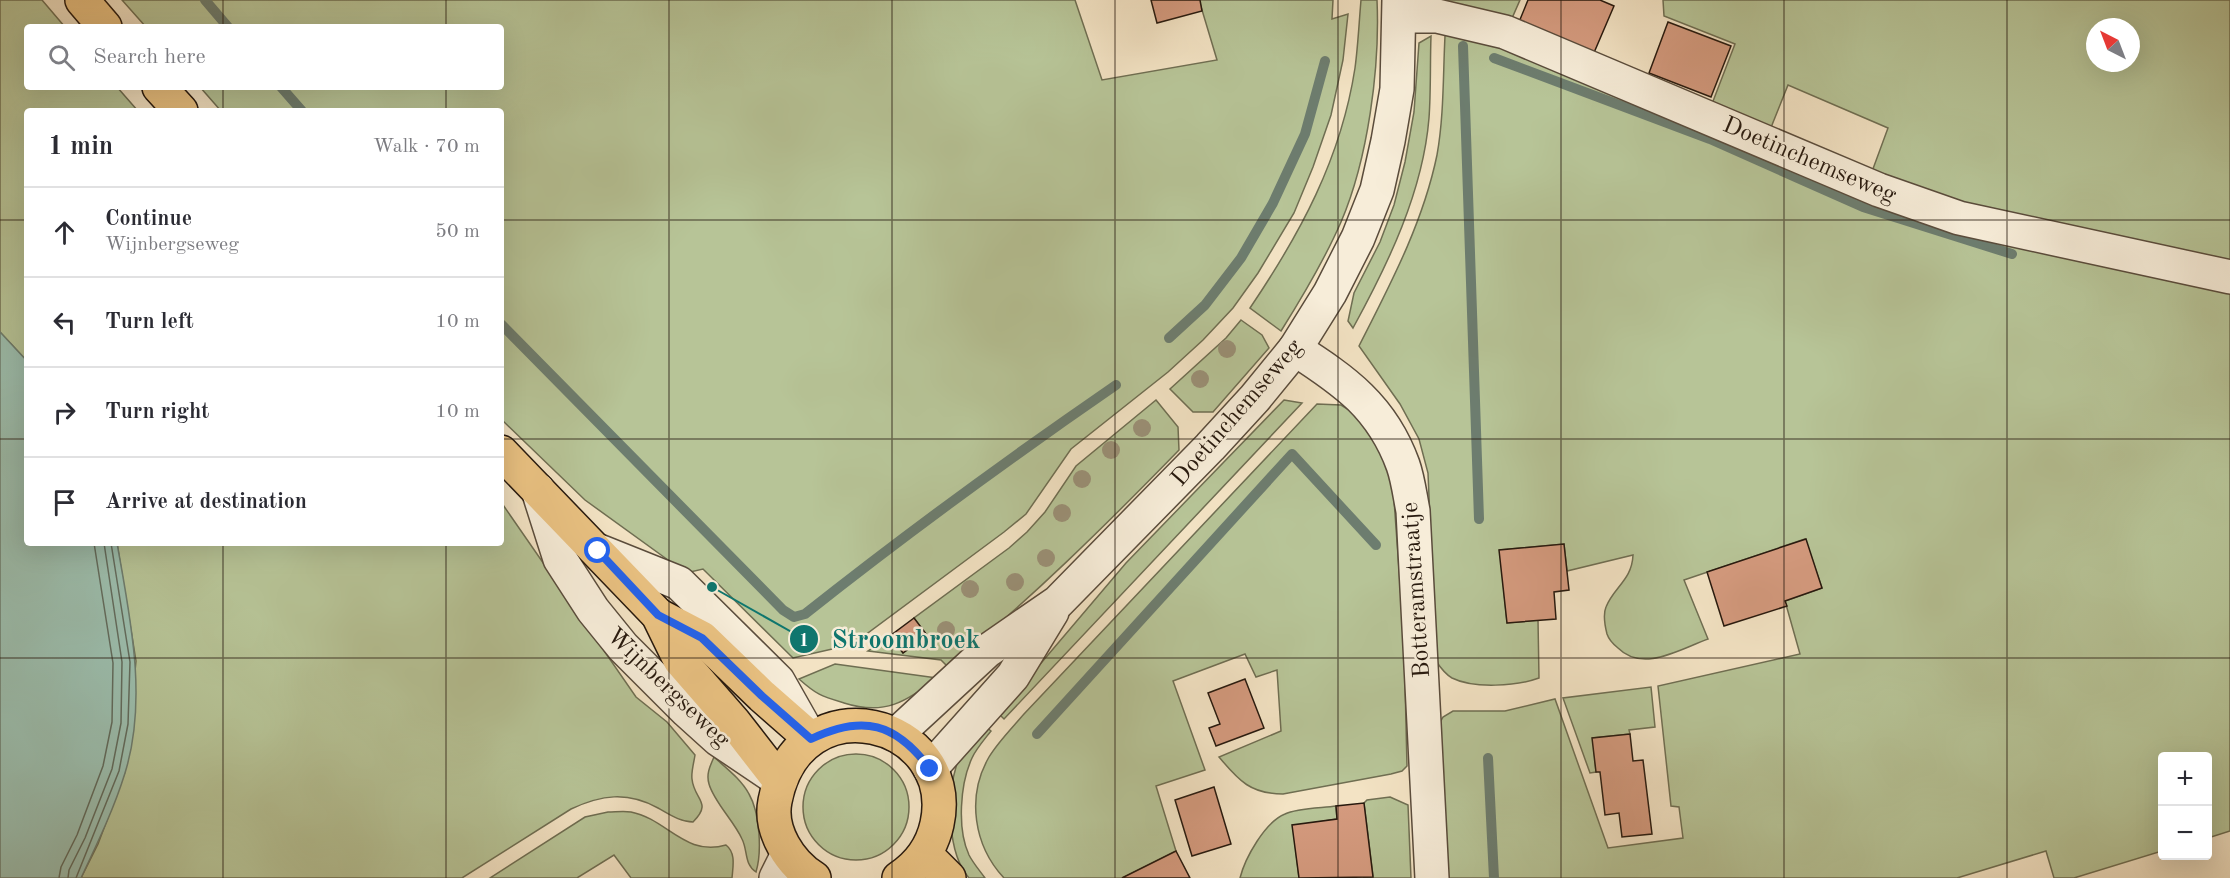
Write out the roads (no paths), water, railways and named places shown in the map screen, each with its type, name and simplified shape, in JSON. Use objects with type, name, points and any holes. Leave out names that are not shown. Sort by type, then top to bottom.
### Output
[{"type":"main road","points":[[82,0],[102,24]]},
{"type":"main road","points":[[162,90],[178,108]]},
{"type":"main road","name":"Wijnbergseweg","points":[[504,455],[658,615],[680,660],[734,722],[779,780]]},
{"type":"main road","name":"Wijnbergseweg","points":[[658,615],[702,638],[811,739]]},
{"type":"main road","points":[[814,878],[802,870],[782,866],[774,806],[779,780],[792,757],[811,739],[831,729],[853,725],[875,727],[896,735],[915,749],[930,769],[938,790],[939,812],[935,834],[925,854],[911,870],[899,878]]},
{"type":"main road","points":[[925,854],[949,878]]},
{"type":"street","name":"Doetinchemseweg","points":[[896,735],[987,651],[1058,602],[1210,447],[1255,398],[1295,349],[1330,293],[1358,238],[1377,190],[1397,89],[1399,8],[1505,32],[1879,190],[1959,218],[2230,277]]},
{"type":"street","name":"Botteramstraatje","points":[[1295,349],[1358,393],[1374,411],[1389,434],[1404,467],[1413,511],[1432,878]]},
{"type":"street","name":"Wijnbergseweg","points":[[538,490],[560,559],[593,610],[616,638],[687,711],[718,739],[779,780]]},
{"type":"street","name":"Wijnbergseweg","points":[[598,551],[679,583],[778,681],[811,739]]},
{"type":"street","name":"Doetinchemseweg","points":[[930,769],[1013,675],[1058,602]]},
{"type":"water","points":[[0,332],[24,358],[24,546],[118,546],[131,629],[136,687],[132,745],[125,773],[116,800],[81,878],[0,878]]},
{"type":"waterway","points":[[205,0],[225,24]]},
{"type":"waterway","points":[[1463,46],[1479,519]]},
{"type":"waterway","points":[[1494,58],[1710,139],[1863,207],[2012,254]]},
{"type":"waterway","points":[[1169,338],[1205,305],[1241,258],[1273,203],[1305,134],[1325,61]]},
{"type":"waterway","points":[[284,90],[299,108]]},
{"type":"waterway","points":[[504,327],[783,610],[794,617],[805,614],[959,497],[1116,385]]},
{"type":"waterway","points":[[1037,734],[1292,454],[1376,545]]},
{"type":"waterway","points":[[1488,758],[1494,878]]},
{"type":"place","name":"Stroombroek","points":[[712,587]]}]
